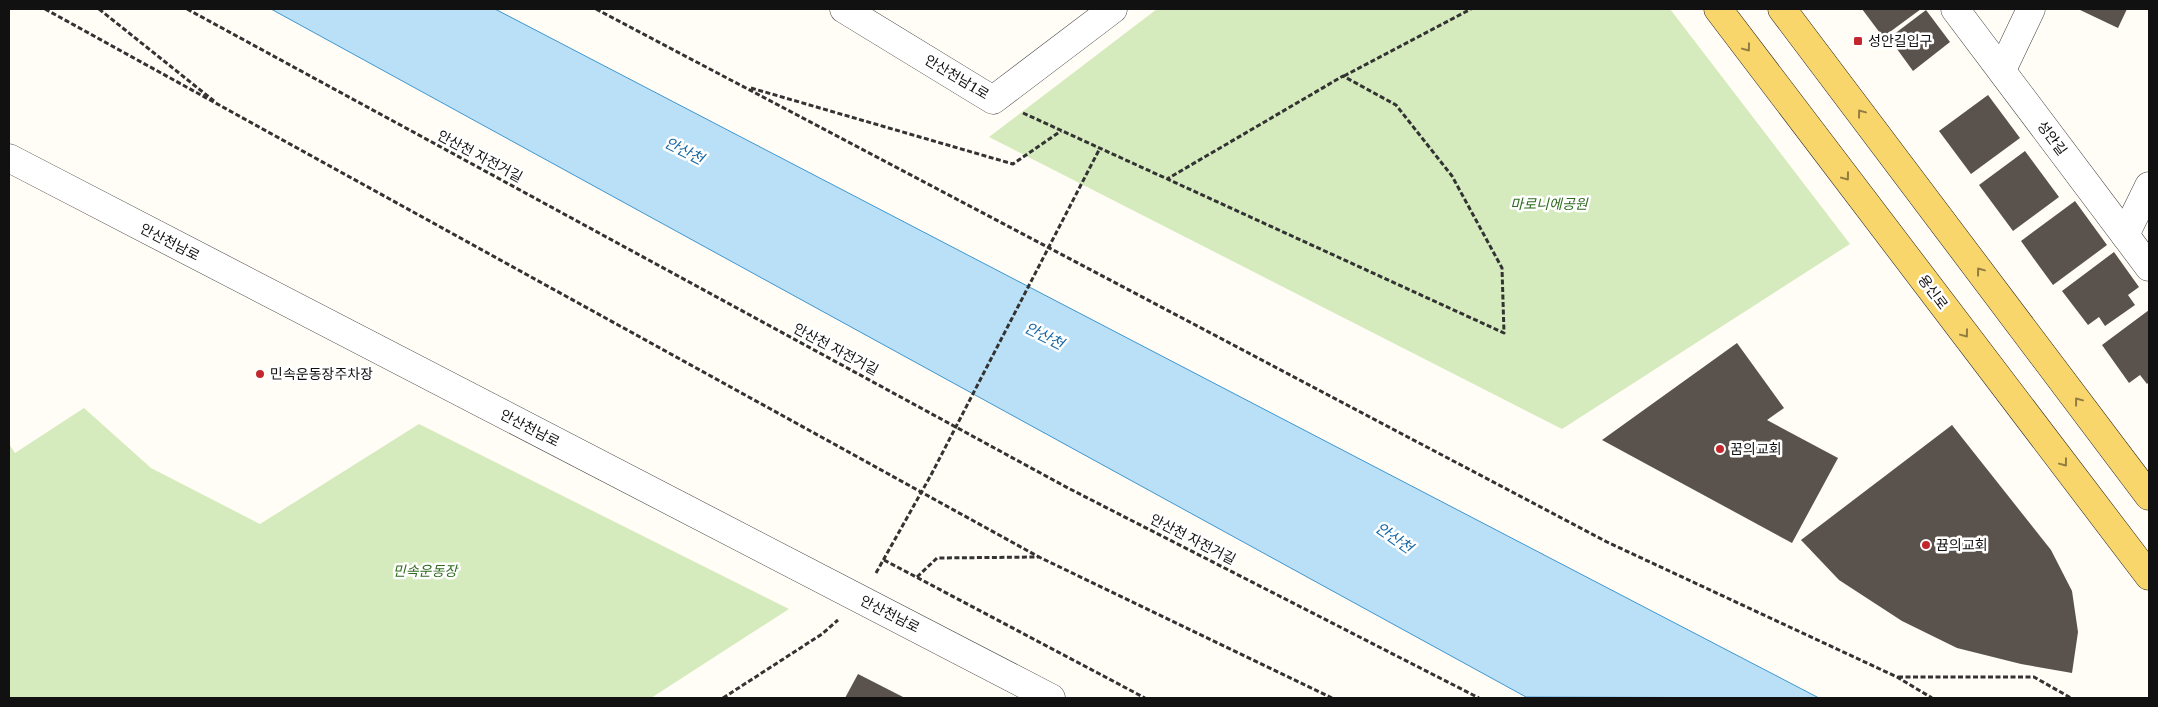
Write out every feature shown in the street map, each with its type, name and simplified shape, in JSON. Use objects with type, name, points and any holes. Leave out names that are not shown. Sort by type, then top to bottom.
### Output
[{"type":"main road","name":"용신로","points":[[1718,9],[2149,576]]},
{"type":"main road","points":[[1782,9],[2149,496]]},
{"type":"street","name":"안산천남1로","points":[[844,9],[993,100],[1095,14]]},
{"type":"street","name":"성안길","points":[[1955,9],[2149,267]]},
{"type":"street","points":[[2002,70],[2031,9]]},
{"type":"street","name":"안산천남로","points":[[9,158],[1051,698]]},
{"type":"street","points":[[2125,236],[2149,186]]},
{"type":"path","points":[[45,9],[1039,557],[1332,698]]},
{"type":"path","points":[[100,9],[221,106]]},
{"type":"path","name":"안산천 자전거길","points":[[188,9],[1068,488],[1479,698]]},
{"type":"path","points":[[596,9],[1607,542],[1898,677],[1932,698]]},
{"type":"path","points":[[1167,179],[1343,76],[1471,9]]},
{"type":"path","points":[[993,100],[1504,333],[1502,268],[1452,176],[1396,105],[1343,76]]},
{"type":"path","points":[[742,86],[1013,164],[1061,131]]},
{"type":"path","points":[[723,698],[822,634],[862,600],[931,475],[1100,148]]},
{"type":"path","points":[[917,577],[937,558],[1039,557]]},
{"type":"path","points":[[884,560],[1145,698]]},
{"type":"path","points":[[1898,677],[2034,677],[2070,698]]},
{"type":"green space","name":"마로니에공원","points":[[1157,9],[1670,9],[1850,244],[1562,429],[989,137]]},
{"type":"green space","name":"민속운동장","points":[[84,408],[151,468],[260,524],[419,424],[789,609],[651,698],[9,698],[9,444],[15,453]]},
{"type":"water","name":"안산천","points":[[271,9],[495,9],[1819,698],[1526,697]]},
{"type":"building","points":[[1862,9],[1921,9],[1883,37]]},
{"type":"building","points":[[2078,9],[2127,9],[2118,28]]},
{"type":"building","points":[[1926,10],[1950,42],[1913,71],[1889,38]]},
{"type":"building","points":[[1988,95],[2020,138],[1971,174],[1939,131]]},
{"type":"building","points":[[2025,151],[2059,197],[2013,231],[1979,185]]},
{"type":"building","points":[[2075,201],[2107,245],[2053,285],[2021,241]]},
{"type":"building","points":[[2114,252],[2139,287],[2128,295],[2135,305],[2105,326],[2099,317],[2088,325],[2062,291]]},
{"type":"building","points":[[2149,310],[2149,382],[2147,384],[2140,375],[2129,383],[2102,345]]},
{"type":"building","name":"꿈의교회","points":[[1737,343],[1784,408],[1767,420],[1838,458],[1792,543],[1602,440]]},
{"type":"building","name":"뀸의교회","points":[[1952,425],[2051,550],[2072,591],[2078,632],[2072,673],[2021,664],[1957,648],[1902,621],[1839,580],[1801,540]]},
{"type":"building","points":[[858,674],[905,698],[845,698]]},
{"type":"place","name":"성안길입구","points":[[1858,41]]},
{"type":"place","name":"민속운동장주차장","points":[[260,374]]},
{"type":"place","name":"꿈의교회","points":[[1720,449]]},
{"type":"place","name":"뀸의교회","points":[[1926,545]]}]
